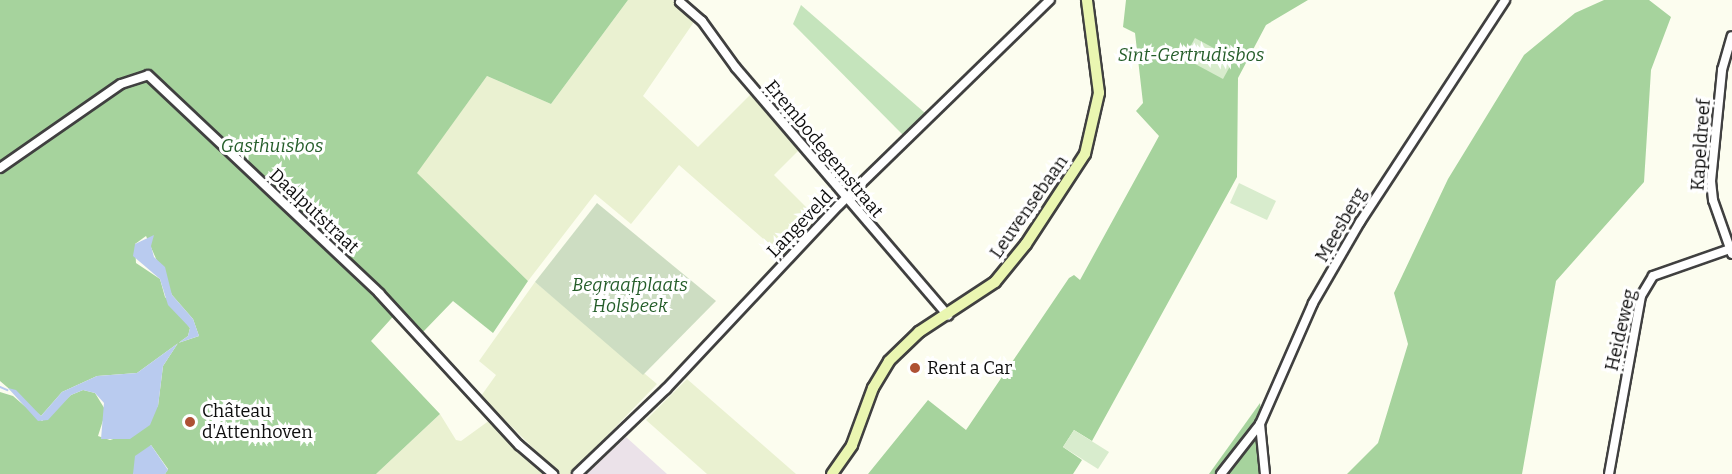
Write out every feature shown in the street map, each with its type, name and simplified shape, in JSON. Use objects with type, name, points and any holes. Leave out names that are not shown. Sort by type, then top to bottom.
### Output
[{"type":"street","name":"Langeveld","points":[[577,474],[666,389],[846,198],[1050,0]]},
{"type":"street","name":"Leuvensebaan","points":[[832,474],[852,445],[883,369],[903,345],[948,315],[1004,272],[1085,154],[1100,93],[1087,0]]},
{"type":"street","name":"Meesberg","points":[[1221,474],[1260,424],[1280,372],[1331,272],[1396,161],[1505,0]]},
{"type":"street","name":"Erembodegemstraat","points":[[680,2],[702,21],[736,68],[948,315]]},
{"type":"street","name":"Kapeldreef","points":[[1731,252],[1713,200],[1712,181],[1722,70],[1732,36]]},
{"type":"street","name":"Daalputstraat","points":[[0,168],[121,84],[148,75],[379,293],[519,445],[553,474]]},
{"type":"street","name":"Heideweg","points":[[1609,474],[1641,296],[1653,276],[1731,252]]},
{"type":"street","points":[[1260,424],[1265,474]]},
{"type":"shaded area","points":[[626,437],[667,474],[587,474]]},
{"type":"green space","name":"Gasthuisbos","points":[[0,0],[628,0],[551,104],[487,76],[417,173],[528,281],[493,333],[453,301],[421,334],[399,310],[371,341],[440,414],[376,474],[165,474],[168,469],[151,445],[133,474],[0,474],[0,392],[13,396],[42,421],[71,395],[83,390],[95,393],[106,411],[98,436],[110,440],[123,436],[158,406],[163,366],[178,343],[137,373],[97,376],[62,392],[41,416],[0,381]],"holes":[[[146,236],[172,295],[193,319],[199,336],[179,343],[188,336],[190,328],[165,297],[160,279],[136,263],[135,244]]]},
{"type":"green space","points":[[628,0],[672,0],[696,19],[643,96],[698,147],[750,95],[801,148],[774,175],[817,218],[783,256],[679,165],[631,224],[595,194],[528,281],[416,173],[487,76],[551,104]]},
{"type":"green space","name":"Sint-Gertrudisbos","points":[[1126,0],[1308,0],[1266,25],[1238,78],[1237,177],[1092,441],[1074,430],[1063,447],[1082,460],[1073,474],[868,474],[928,400],[966,430],[1069,278],[1074,275],[1080,280],[1159,136],[1136,111],[1143,103],[1135,33],[1123,27]]},
{"type":"green space","points":[[1604,0],[1649,0],[1671,17],[1651,70],[1644,182],[1556,281],[1522,474],[1347,474],[1378,443],[1408,344],[1394,293],[1448,179],[1524,55],[1575,13]]},
{"type":"green space","points":[[801,5],[925,113],[904,136],[793,24]]},
{"type":"green space","points":[[1195,38],[1234,59],[1223,79],[1184,58]]},
{"type":"green space","points":[[1239,183],[1276,201],[1267,220],[1230,203]]},
{"type":"green space","name":"Begraafplaats Holsbeek","points":[[597,203],[716,301],[643,375],[535,282]]},
{"type":"green space","points":[[535,282],[657,384],[570,474],[559,474],[481,396],[496,375],[479,361]]},
{"type":"green space","points":[[687,379],[796,474],[707,474],[646,420]]},
{"type":"green space","points":[[1260,403],[1269,474],[1209,474]]},
{"type":"green space","points":[[440,414],[456,440],[461,441],[490,420],[546,474],[376,474]]},
{"type":"green space","points":[[1074,430],[1109,452],[1098,469],[1063,447]]},
{"type":"water","points":[[154,235],[151,246],[154,257],[165,267],[172,295],[193,319],[199,336],[179,343],[188,336],[190,328],[168,305],[160,279],[133,256],[135,244]]},
{"type":"water","points":[[178,343],[163,366],[158,406],[150,425],[130,439],[101,439],[104,403],[95,393],[83,390],[71,395],[48,420],[38,421],[8,388],[16,390],[41,416],[62,392],[97,376],[137,373]]},
{"type":"water","points":[[151,445],[168,470],[165,474],[133,474],[135,456]]},
{"type":"waterway","points":[[0,387],[7,390]]},
{"type":"place","name":"Rent a Car","points":[[915,368]]},
{"type":"place","name":"Château d'Attenhoven","points":[[190,422]]}]
